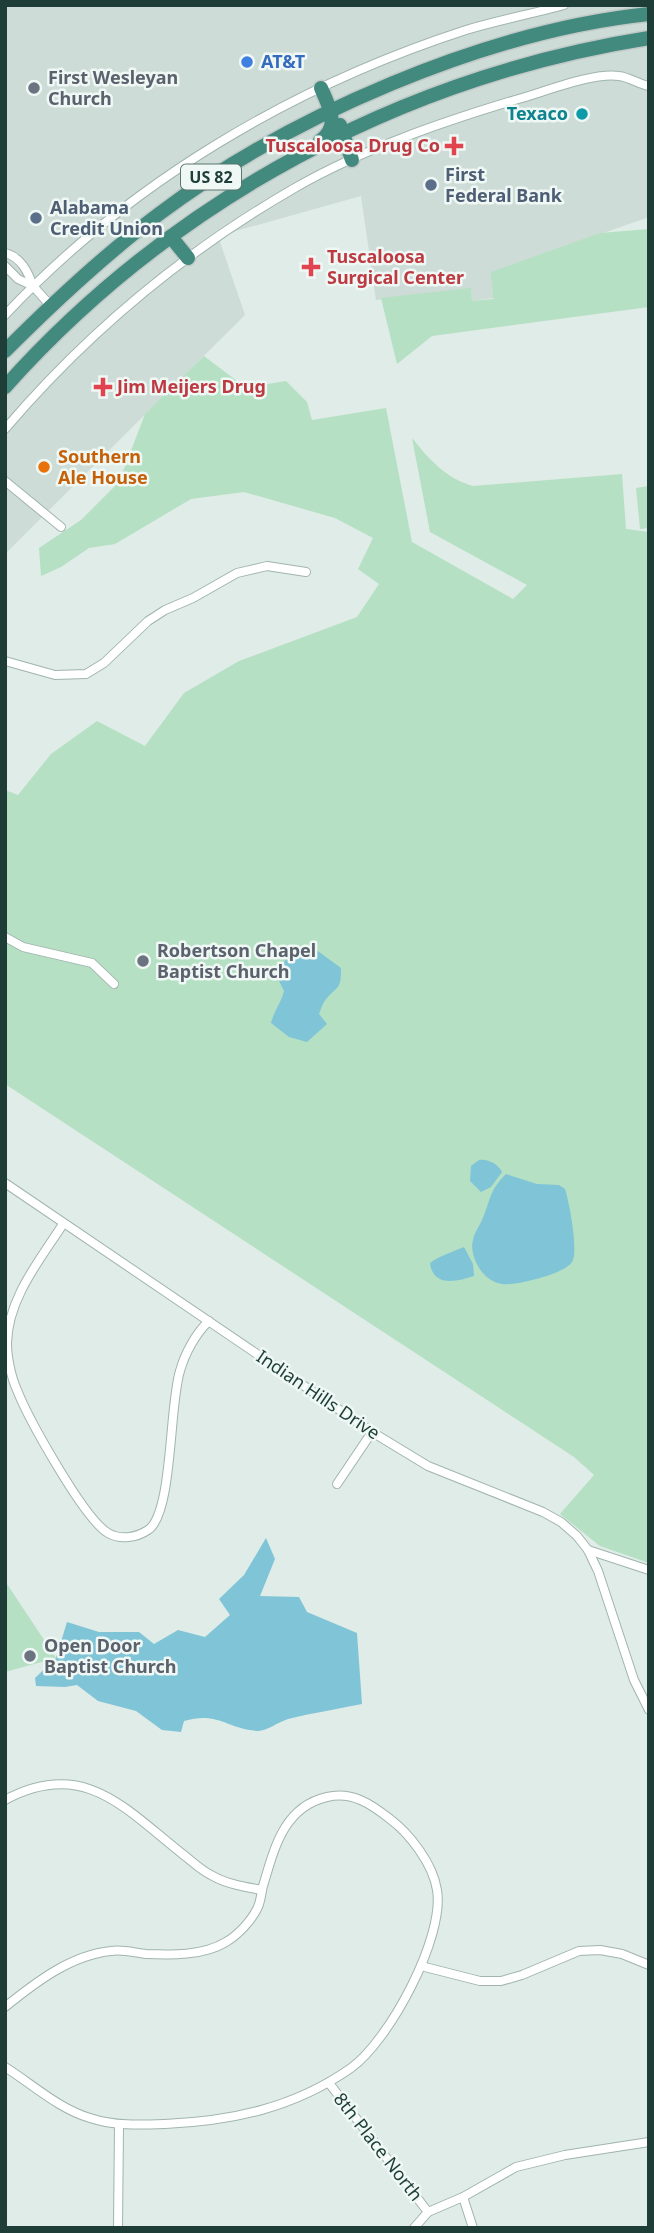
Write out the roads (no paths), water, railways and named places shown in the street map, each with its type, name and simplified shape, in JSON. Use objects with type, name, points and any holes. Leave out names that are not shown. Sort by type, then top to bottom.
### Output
[{"type":"highway","name":"US 82","points":[[5,351],[50,305],[134,233],[187,193],[272,141],[415,75],[513,42],[644,11]]},
{"type":"highway","name":"US 82","points":[[5,387],[95,298],[172,237],[245,187],[305,152],[418,100],[487,76],[557,56],[645,41]]},
{"type":"highway","points":[[305,152],[330,131],[333,122],[321,88]]},
{"type":"highway","points":[[352,160],[340,122],[342,114],[366,96]]},
{"type":"highway","points":[[172,237],[188,258]]},
{"type":"highway","points":[[42,348],[52,319],[50,305]]},
{"type":"street","points":[[5,315],[93,232],[167,177],[244,127],[321,88],[411,49],[559,6]]},
{"type":"street","points":[[5,429],[84,344],[137,297],[217,236],[295,187],[454,118],[567,85],[601,76],[619,76],[649,86]]},
{"type":"street","points":[[5,253],[13,255],[28,271],[33,286]]},
{"type":"street","points":[[5,266],[18,279],[33,286],[50,305]]},
{"type":"street","points":[[5,481],[61,527]]},
{"type":"street","points":[[5,661],[55,675],[86,674],[104,663],[148,621],[237,573],[267,566],[306,572]]},
{"type":"street","points":[[5,937],[23,947],[92,963],[114,984]]},
{"type":"street","name":"Indian Hills Drive","points":[[5,1183],[372,1432],[428,1466],[543,1512],[569,1529],[588,1550],[649,1570]]},
{"type":"street","points":[[63,1224],[18,1295],[9,1325],[7,1345],[15,1386],[32,1424],[93,1519],[108,1534],[129,1538],[149,1530],[156,1522],[163,1503],[172,1410],[180,1371],[202,1327],[209,1321]]},
{"type":"street","points":[[337,1484],[372,1432]]},
{"type":"street","points":[[588,1550],[598,1571],[634,1679],[649,1710]]},
{"type":"street","points":[[5,1800],[23,1790],[43,1786],[83,1786],[102,1793],[128,1809],[210,1875],[230,1884],[262,1890]]},
{"type":"street","points":[[5,2007],[47,1975],[94,1953],[116,1950],[146,1954],[196,1953],[225,1942],[248,1922],[258,1907],[279,1836],[291,1818],[307,1805],[327,1797],[347,1796],[368,1801],[401,1827],[431,1870],[437,1891],[438,1911],[421,1966],[383,2034],[355,2065],[329,2082],[244,2116],[194,2123],[119,2124],[89,2118],[72,2110],[5,2067]]},
{"type":"street","points":[[421,1966],[480,1981],[522,1975],[579,1951],[600,1950],[622,1954],[649,1965]]},
{"type":"street","name":"8th Place North","points":[[329,2082],[428,2212]]},
{"type":"street","points":[[118,2228],[119,2124]]},
{"type":"street","points":[[414,2228],[428,2212],[463,2197],[516,2166],[565,2155],[649,2142]]},
{"type":"street","points":[[463,2197],[473,2228]]},
{"type":"water","points":[[315,949],[341,968],[340,980],[324,1001],[319,1014],[327,1024],[307,1042],[289,1037],[271,1023],[284,991],[279,981],[286,959],[298,951]]},
{"type":"water","points":[[479,1160],[492,1163],[502,1172],[491,1187],[481,1192],[470,1181],[471,1166]]},
{"type":"water","points":[[506,1174],[537,1184],[559,1185],[565,1189],[571,1215],[574,1256],[572,1262],[560,1271],[528,1281],[502,1284],[493,1281],[480,1269],[473,1253],[474,1237],[493,1191]]},
{"type":"water","points":[[464,1247],[473,1264],[474,1276],[446,1281],[436,1276],[430,1263]]},
{"type":"water","points":[[266,1538],[275,1559],[260,1596],[299,1597],[307,1612],[357,1633],[362,1704],[288,1719],[258,1731],[214,1719],[196,1718],[184,1721],[181,1732],[162,1730],[136,1711],[98,1701],[77,1685],[36,1686],[35,1678],[56,1658],[67,1622],[99,1632],[139,1632],[154,1644],[178,1630],[205,1637],[230,1615],[219,1599],[244,1575]]},
{"type":"place","name":"AT&T","points":[[247,62]]},
{"type":"place","name":"First Wesleyan Church","points":[[34,88]]},
{"type":"place","name":"Texaco","points":[[582,114]]},
{"type":"place","name":"Tuscaloosa Drug Co","points":[[454,146]]},
{"type":"place","name":"First Federal Bank","points":[[431,185]]},
{"type":"place","name":"Alabama Credit Union","points":[[36,218]]},
{"type":"place","name":"Tuscaloosa Surgical Center","points":[[311,267]]},
{"type":"place","name":"Jim Meijers Drug","points":[[103,387]]},
{"type":"place","name":"Southern Ale House","points":[[44,467]]},
{"type":"place","name":"Robertson Chapel Baptist Church","points":[[143,961]]},
{"type":"place","name":"Open Door Baptist Church","points":[[30,1656]]}]
